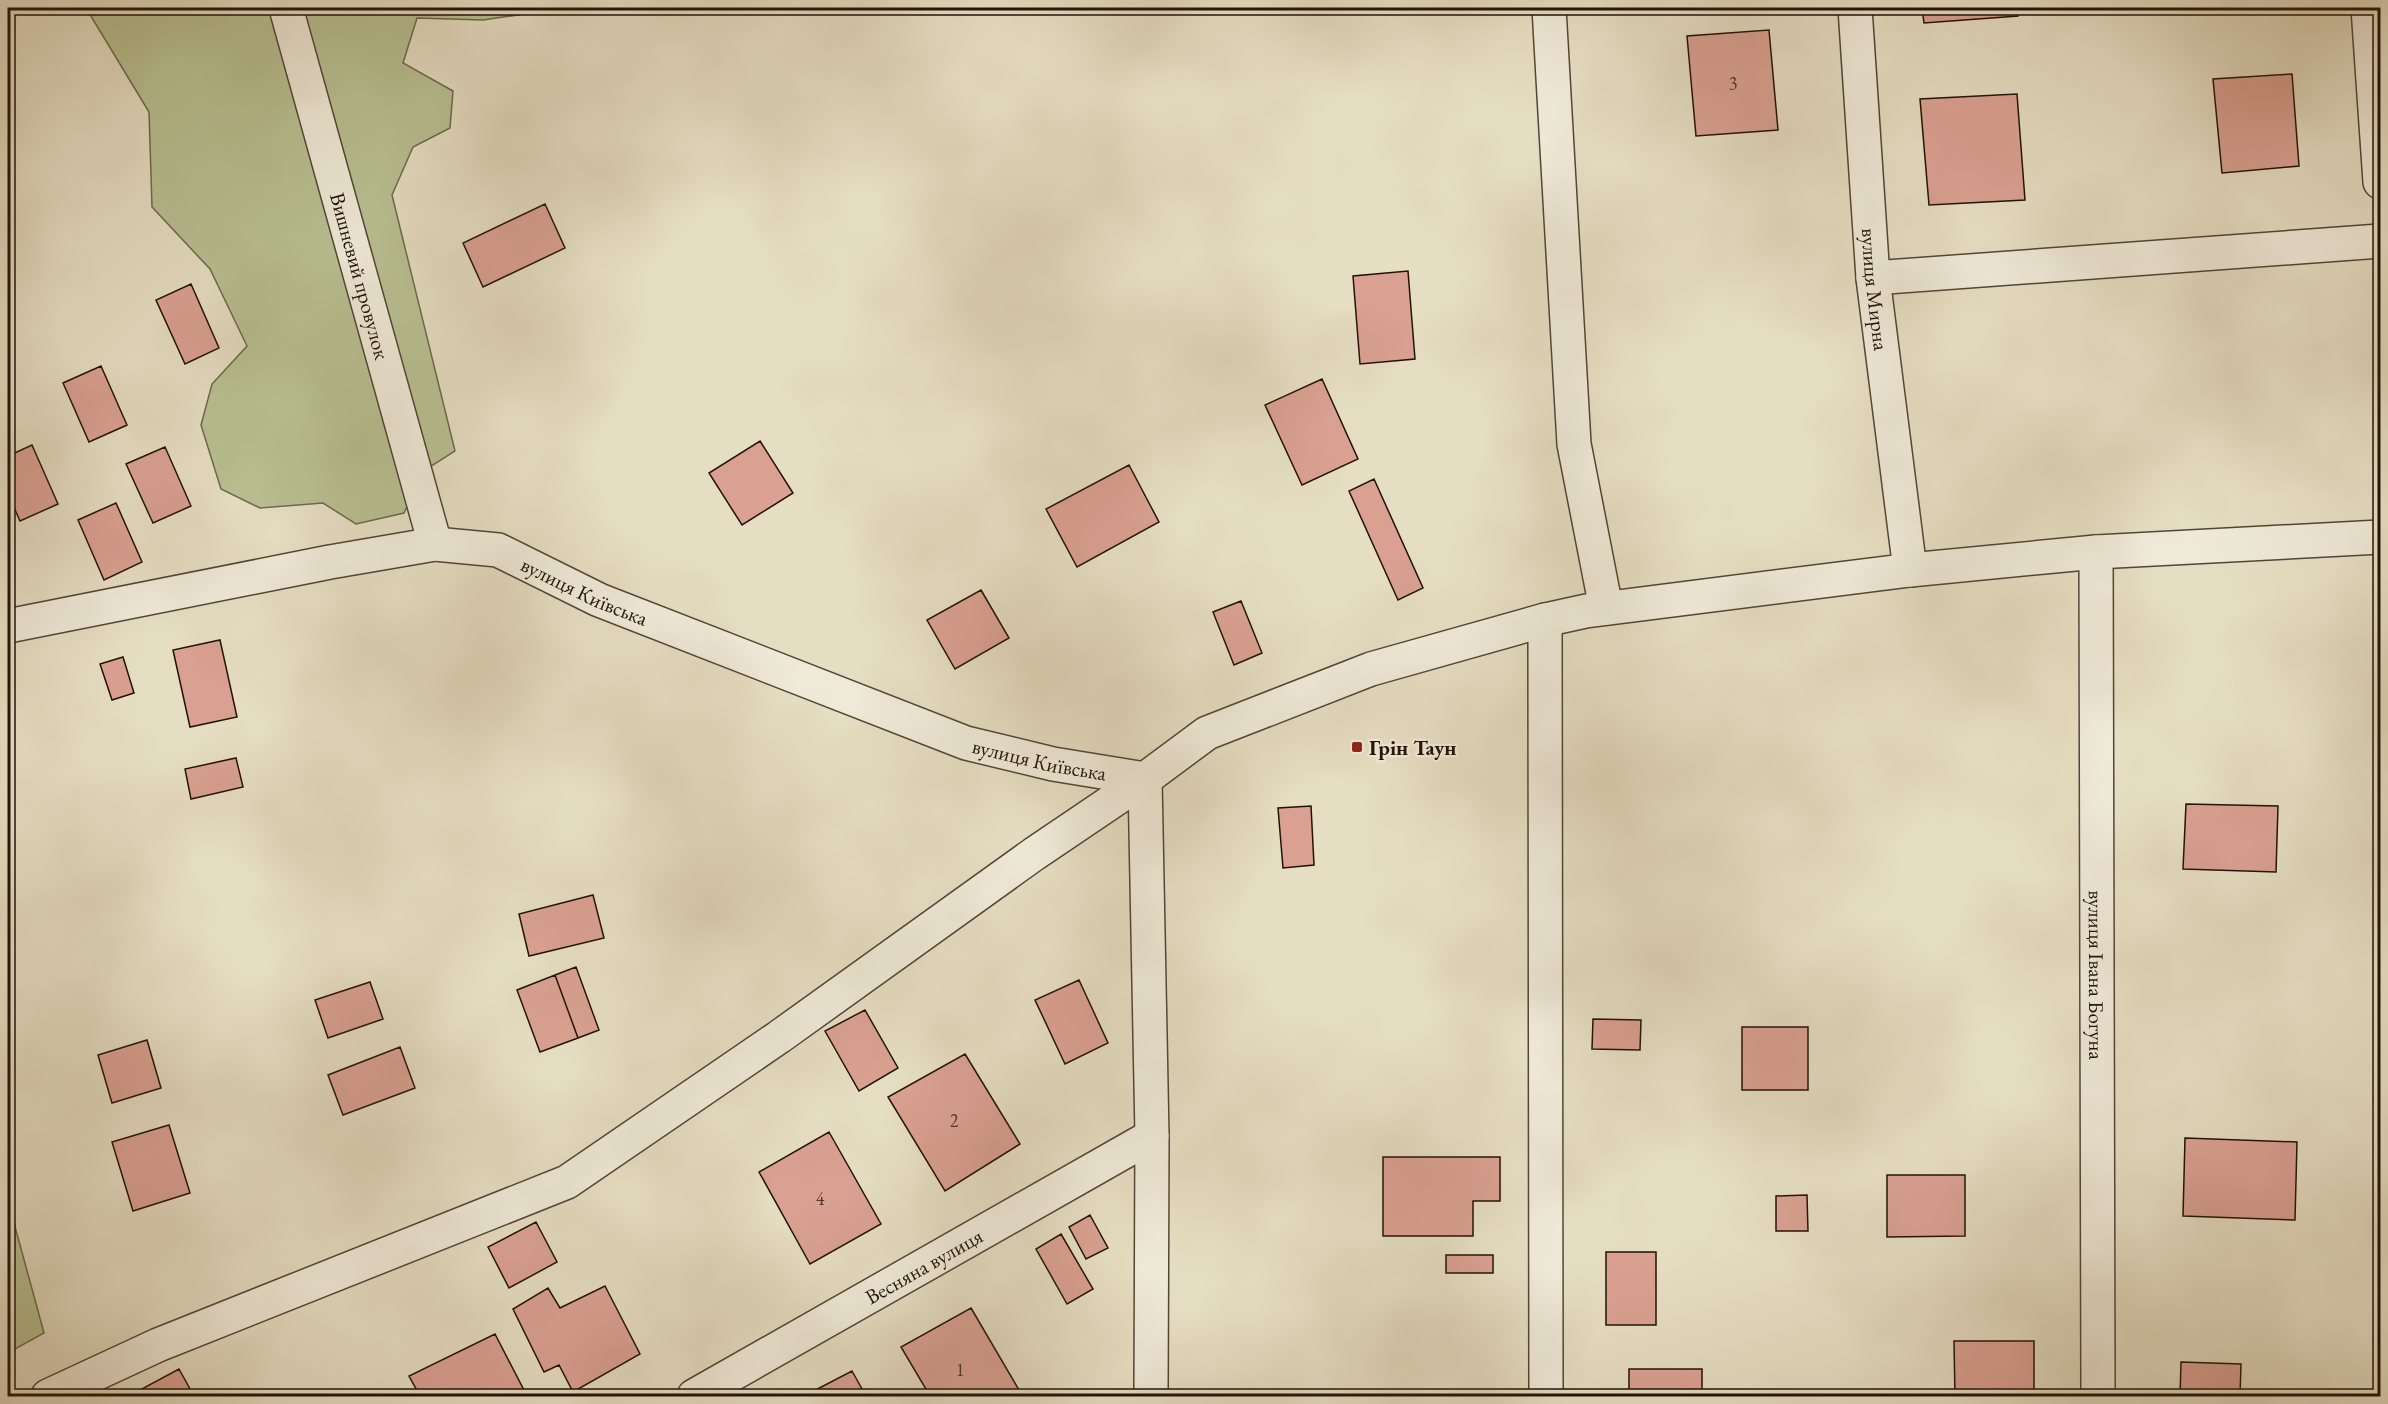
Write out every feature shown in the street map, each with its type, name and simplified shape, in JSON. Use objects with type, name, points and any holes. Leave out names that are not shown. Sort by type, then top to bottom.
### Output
[{"type":"street","name":"Вишневий провулок","points":[[286,8],[435,544]]},
{"type":"street","points":[[1549,8],[1574,444],[1606,608]]},
{"type":"street","name":"вулиця Мирна","points":[[1855,8],[1873,278],[1910,570]]},
{"type":"street","points":[[2368,8],[2380,182]]},
{"type":"street","points":[[1873,278],[2380,241]]},
{"type":"street","points":[[48,1396],[158,1345],[567,1182],[779,1036],[1207,733],[1371,669],[1545,620],[1606,608],[1910,570],[2096,552],[2380,537]]},
{"type":"street","name":"вулиця Київська","points":[[8,626],[330,562],[435,544],[498,550],[599,600],[966,743],[1053,764],[1145,779]]},
{"type":"street","name":"вулиця Івана Богуна","points":[[2096,552],[2098,1396]]},
{"type":"street","points":[[1545,620],[1546,1396]]},
{"type":"street","points":[[1145,779],[1152,1136],[1151,1396]]},
{"type":"street","name":"Весняна вулиця","points":[[694,1396],[1152,1136]]},
{"type":"green space","points":[[86,8],[548,8],[545,11],[483,20],[417,18],[403,63],[453,91],[450,128],[413,147],[392,195],[455,451],[425,470],[404,513],[356,524],[323,503],[260,508],[221,489],[201,425],[212,384],[247,346],[210,269],[152,207],[149,112]]},
{"type":"green space","points":[[8,1201],[44,1333],[8,1353]]},
{"type":"building","points":[[1922,8],[2017,8],[2018,16],[1924,23]]},
{"type":"building","points":[[1769,30],[1778,130],[1696,136],[1687,36]]},
{"type":"building","points":[[2292,74],[2299,166],[2222,173],[2213,79]]},
{"type":"building","points":[[2017,94],[2025,200],[1929,205],[1920,99]]},
{"type":"building","points":[[545,204],[565,248],[483,287],[463,243]]},
{"type":"building","points":[[1408,271],[1415,359],[1360,364],[1353,276]]},
{"type":"building","points":[[191,284],[219,348],[185,364],[156,300]]},
{"type":"building","points":[[101,366],[127,425],[89,442],[63,383]]},
{"type":"building","points":[[1322,379],[1358,459],[1302,485],[1265,405]]},
{"type":"building","points":[[760,441],[793,493],[742,525],[709,473]]},
{"type":"building","points":[[32,445],[58,504],[20,521],[8,494],[8,456]]},
{"type":"building","points":[[165,447],[191,506],[153,523],[126,464]]},
{"type":"building","points":[[1129,465],[1159,522],[1077,567],[1046,509]]},
{"type":"building","points":[[1374,479],[1423,588],[1398,600],[1349,491]]},
{"type":"building","points":[[116,503],[142,562],[104,580],[78,520]]},
{"type":"building","points":[[981,590],[1009,638],[955,669],[927,620]]},
{"type":"building","points":[[1241,601],[1262,653],[1234,665],[1213,612]]},
{"type":"building","points":[[220,640],[237,717],[190,727],[173,650]]},
{"type":"building","points":[[123,657],[134,693],[112,700],[100,664]]},
{"type":"building","points":[[236,758],[243,787],[191,799],[185,769]]},
{"type":"building","points":[[2186,804],[2278,806],[2276,872],[2183,869]]},
{"type":"building","points":[[1311,806],[1314,865],[1283,868],[1278,808]]},
{"type":"building","points":[[593,895],[604,938],[529,956],[519,914]]},
{"type":"building","points":[[576,967],[599,1030],[578,1038],[555,975]]},
{"type":"building","points":[[555,975],[578,1038],[540,1052],[517,990]]},
{"type":"building","points":[[1079,980],[1108,1043],[1065,1064],[1035,1000]]},
{"type":"building","points":[[370,982],[383,1019],[328,1038],[315,1000]]},
{"type":"building","points":[[865,1010],[898,1068],[859,1091],[825,1031]]},
{"type":"building","points":[[1593,1019],[1641,1020],[1640,1050],[1592,1049]]},
{"type":"building","points":[[1742,1027],[1808,1027],[1808,1090],[1742,1090]]},
{"type":"building","points":[[147,1040],[161,1088],[112,1103],[98,1055]]},
{"type":"building","points":[[400,1047],[415,1088],[343,1115],[328,1075]]},
{"type":"building","points":[[965,1054],[1020,1144],[945,1191],[888,1097]]},
{"type":"building","points":[[169,1125],[190,1193],[133,1211],[112,1142]]},
{"type":"building","points":[[829,1132],[881,1224],[810,1264],[759,1172]]},
{"type":"building","points":[[2185,1138],[2297,1142],[2295,1220],[2183,1216]]},
{"type":"building","points":[[1383,1157],[1500,1157],[1500,1201],[1473,1201],[1473,1236],[1383,1236]]},
{"type":"building","points":[[1887,1175],[1965,1175],[1965,1236],[1887,1237]]},
{"type":"building","points":[[1807,1195],[1808,1231],[1776,1231],[1776,1196]]},
{"type":"building","points":[[1090,1215],[1108,1248],[1086,1259],[1069,1227]]},
{"type":"building","points":[[536,1222],[557,1262],[509,1288],[488,1247]]},
{"type":"building","points":[[1061,1234],[1093,1289],[1067,1304],[1036,1249]]},
{"type":"building","points":[[1606,1252],[1656,1252],[1656,1325],[1606,1325]]},
{"type":"building","points":[[1446,1255],[1493,1255],[1493,1273],[1446,1273]]},
{"type":"building","points":[[605,1286],[640,1354],[573,1392],[559,1365],[544,1372],[513,1309],[548,1288],[560,1308]]},
{"type":"building","points":[[971,1308],[1019,1390],[1008,1396],[930,1396],[901,1347]]},
{"type":"building","points":[[495,1334],[527,1396],[420,1396],[409,1376]]},
{"type":"building","points":[[1954,1341],[2034,1341],[2034,1396],[1955,1396]]},
{"type":"building","points":[[2181,1362],[2241,1364],[2240,1396],[2180,1396]]},
{"type":"building","points":[[179,1369],[194,1396],[141,1396],[138,1391]]},
{"type":"building","points":[[1629,1369],[1702,1369],[1702,1396],[1629,1396]]},
{"type":"building","points":[[852,1371],[866,1396],[804,1396]]},
{"type":"place","name":"Грін Таун","points":[[1357,747]]}]
